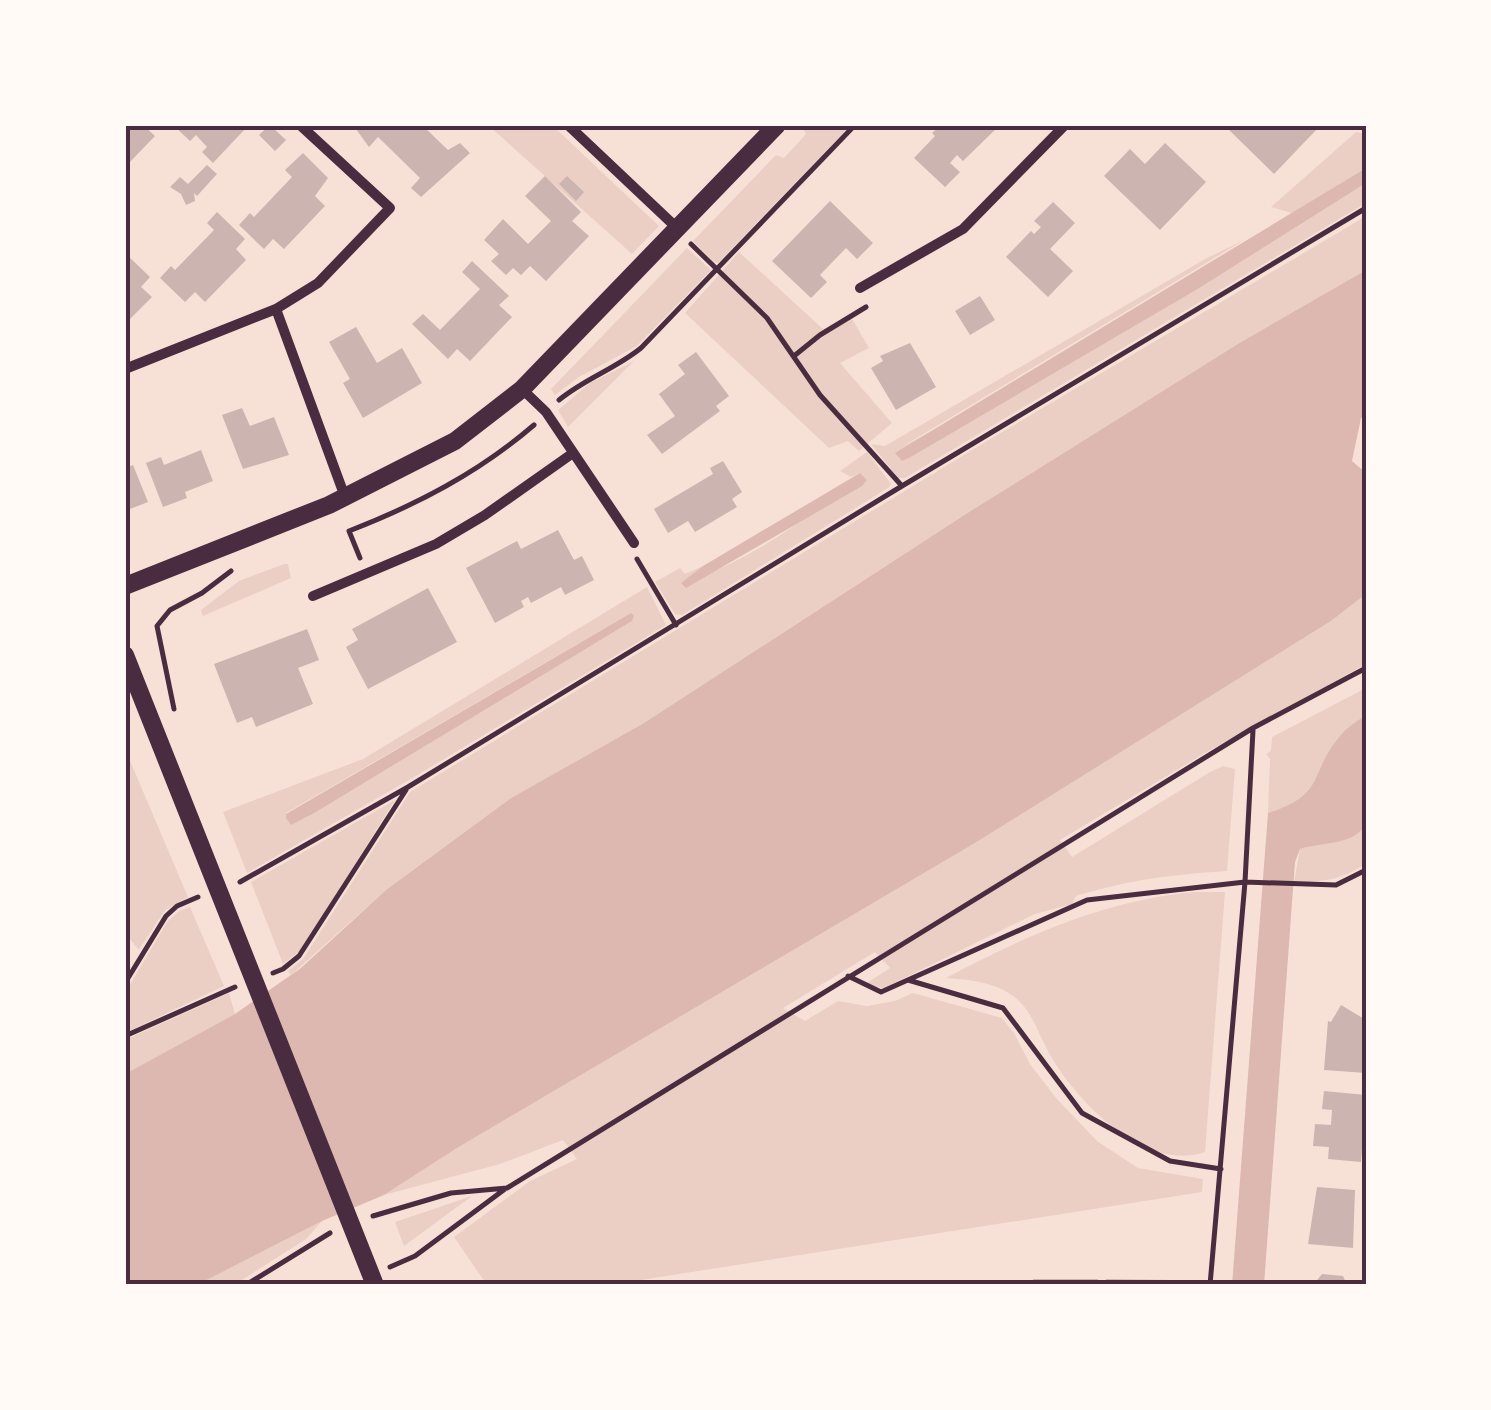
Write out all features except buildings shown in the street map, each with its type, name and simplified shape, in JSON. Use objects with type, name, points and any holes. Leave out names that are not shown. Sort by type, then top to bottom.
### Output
[{"type":"street","points":[[125,368],[276,309],[318,282],[390,208],[300,125]]},
{"type":"street","points":[[568,125],[677,228]]},
{"type":"street","points":[[125,586],[345,497],[455,441],[522,389],[777,125]]},
{"type":"street","points":[[860,288],[964,229],[1065,125]]},
{"type":"street","points":[[276,309],[345,497]]},
{"type":"street","points":[[522,389],[546,412],[634,543]]},
{"type":"street","points":[[312,596],[452,534],[524,490],[573,453]]},
{"type":"street","points":[[125,655],[375,1285]]},
{"type":"path","points":[[366,574],[349,531],[423,500],[460,479],[514,441],[582,381],[627,360],[855,125]]},
{"type":"path","points":[[238,884],[408,788],[1366,208]]},
{"type":"path","points":[[677,228],[767,318],[820,395],[902,486]]},
{"type":"path","points":[[794,356],[871,304],[860,288]]},
{"type":"path","points":[[634,543],[638,561],[676,625]]},
{"type":"path","points":[[157,638],[156,626],[161,617],[239,564]]},
{"type":"path","points":[[389,1268],[416,1256],[507,1188],[847,976],[1253,728],[1366,668]]},
{"type":"path","points":[[1210,1285],[1245,882],[1253,728]]},
{"type":"path","points":[[268,975],[284,969],[299,956],[408,788]]},
{"type":"path","points":[[847,976],[881,992],[1086,900],[1245,882],[1336,885],[1366,870]]},
{"type":"path","points":[[125,983],[166,916],[176,906],[201,896]]},
{"type":"path","points":[[908,980],[1003,1008],[1082,1113],[1170,1160],[1221,1169]]},
{"type":"path","points":[[125,1036],[238,986]]},
{"type":"path","points":[[372,1216],[450,1193],[507,1188]]},
{"type":"path","points":[[246,1285],[336,1231]]},
{"type":"shaded area","points":[[488,125],[552,125],[659,226],[632,254]]},
{"type":"shaded area","points":[[851,125],[718,263],[714,262],[693,241],[776,155],[784,158],[806,134],[802,127]]},
{"type":"shaded area","points":[[1356,132],[1366,134],[1366,168],[1292,213],[1271,207]]},
{"type":"shaded area","points":[[1366,168],[1366,183],[1201,287],[909,458],[902,461],[895,453]]},
{"type":"shaded area","points":[[1366,183],[1366,203],[905,478],[898,478],[871,444],[885,446],[1244,240],[900,448],[1201,287]]},
{"type":"shaded area","points":[[1366,216],[1366,270],[1241,342],[969,512],[644,723],[511,798],[386,890],[291,975],[288,971],[303,959],[410,792]]},
{"type":"shaded area","points":[[687,248],[711,270],[637,346],[579,377],[555,395],[551,389]]},
{"type":"shaded area","points":[[739,252],[823,329],[850,315],[869,348],[840,363],[892,423],[859,451],[848,441],[829,448],[685,313]]},
{"type":"shaded area","points":[[1366,270],[1366,415],[1361,418],[1352,461],[1366,473],[1366,594],[1331,621],[975,843],[457,1148],[384,1195],[322,1221],[197,1285],[125,1285],[125,1074],[235,1014],[301,968],[386,890],[511,798],[644,723],[969,512],[1241,342]]},
{"type":"shaded area","points":[[634,361],[568,427],[558,410],[590,383]]},
{"type":"shaded area","points":[[867,452],[891,484],[888,488],[682,615],[675,614],[655,582],[680,568],[685,574],[703,566],[682,583],[707,574],[777,537],[860,473],[851,477],[840,471]]},
{"type":"shaded area","points":[[860,473],[867,480],[862,486],[686,588],[681,583],[703,566]]},
{"type":"shaded area","points":[[288,564],[291,578],[203,616],[201,610],[239,581]]},
{"type":"shaded area","points":[[647,587],[666,625],[247,873],[223,812],[363,759]],"holes":[[[631,613],[632,621],[316,812],[286,818],[286,813]]]},
{"type":"shaded area","points":[[1366,594],[1366,664],[1205,753],[1060,840],[1072,857],[1223,766],[1235,769],[1227,871],[1151,879],[1076,896],[1072,904],[1035,914],[884,988],[864,985],[890,968],[875,952],[783,1008],[805,1021],[838,1001],[867,1006],[913,993],[1002,1018],[1056,1098],[1097,1141],[1138,1168],[1203,1179],[1202,1192],[609,1285],[487,1285],[454,1237],[530,1181],[577,1159],[563,1140],[500,1164],[384,1195],[457,1148],[975,843],[1331,621]]},
{"type":"shaded area","points":[[631,613],[632,621],[316,812],[291,825],[286,818],[286,814]]},
{"type":"shaded area","points":[[1366,688],[1366,752],[1321,789],[1268,813],[1270,759],[1266,754],[1271,751],[1272,737]]},
{"type":"shaded area","points":[[1366,715],[1366,825],[1345,840],[1300,849],[1295,862],[1264,1285],[1232,1285],[1268,813],[1287,806],[1308,790],[1341,735]]},
{"type":"shaded area","points":[[125,749],[188,897],[165,910],[139,950],[125,933]]},
{"type":"shaded area","points":[[395,800],[302,949],[283,964],[251,882]]},
{"type":"shaded area","points":[[1366,825],[1366,863],[1332,879],[1294,882],[1300,849],[1344,840]]},
{"type":"shaded area","points":[[1195,892],[1225,892],[1205,1152],[1182,1156],[1136,1143],[1094,1111],[1061,1072],[1018,1000],[984,983],[946,978],[1066,922],[1129,903]]},
{"type":"shaded area","points":[[190,907],[224,986],[125,1033],[125,993],[167,922]]},
{"type":"shaded area","points":[[229,993],[235,1014],[125,1074],[125,1040]]},
{"type":"shaded area","points":[[472,1196],[404,1246],[395,1222]]},
{"type":"shaded area","points":[[322,1221],[306,1239],[234,1285],[197,1285]]}]
